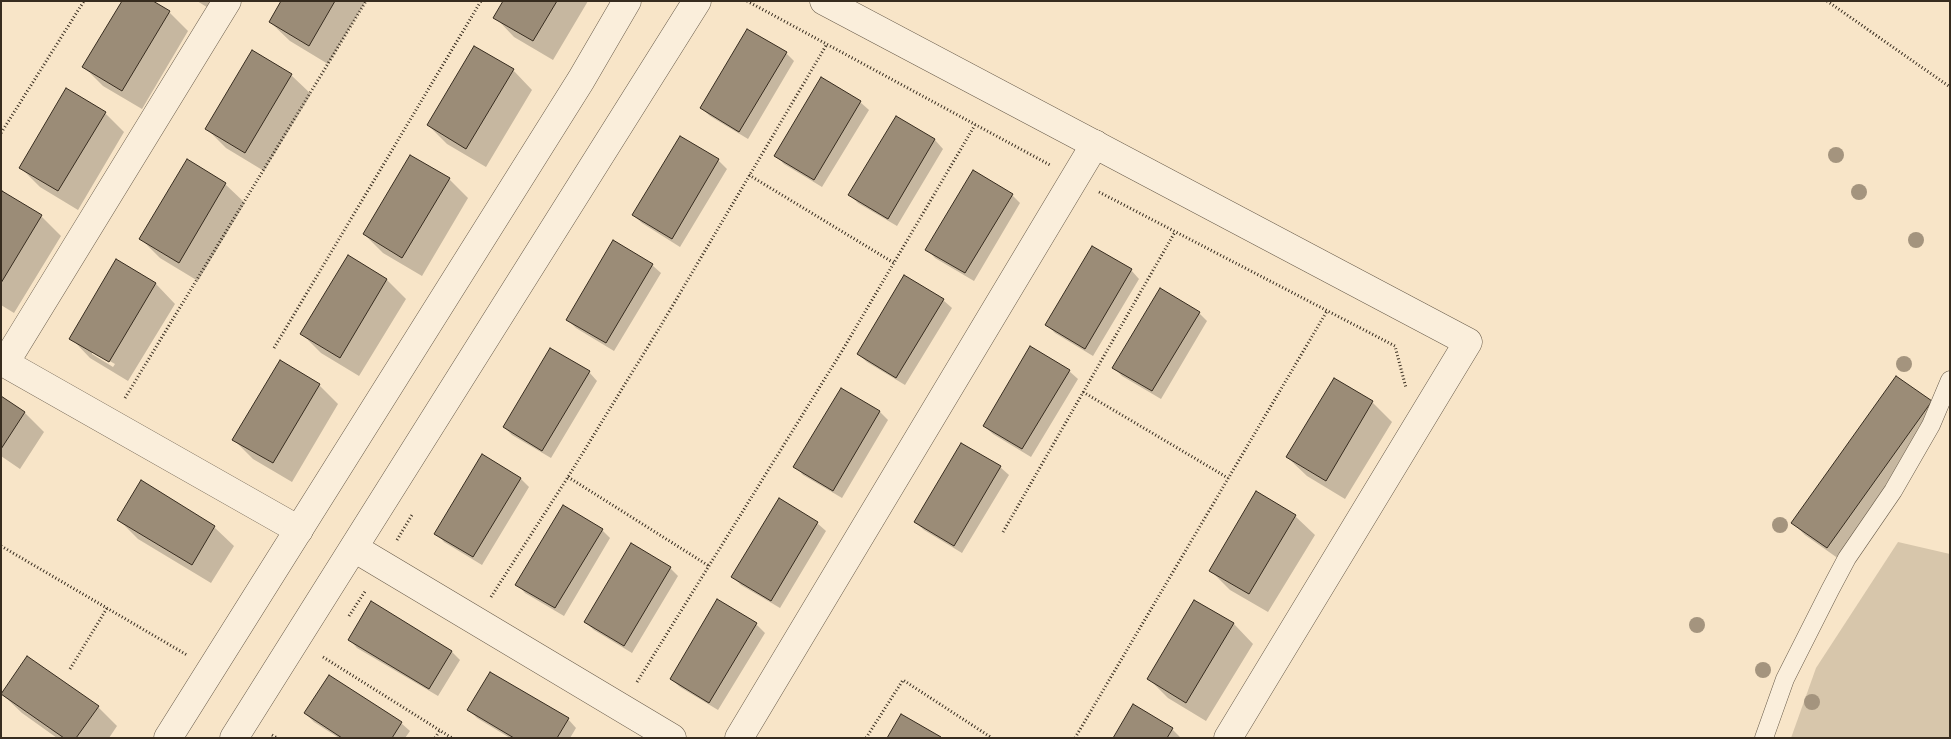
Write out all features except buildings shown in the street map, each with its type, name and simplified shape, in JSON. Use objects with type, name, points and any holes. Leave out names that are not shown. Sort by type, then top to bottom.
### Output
[{"type":"street","points":[[227,1],[3,362],[299,530]]},
{"type":"street","points":[[168,738],[581,80],[627,1]]},
{"type":"street","points":[[234,738],[697,1]]},
{"type":"street","points":[[824,1],[1468,342],[1228,738]]},
{"type":"street","points":[[738,738],[1095,144]]},
{"type":"street","points":[[354,548],[672,738]]},
{"type":"lane","points":[[1764,738],[1785,679],[1830,590],[1847,558],[1893,491],[1931,425],[1950,380]]},
{"type":"path","points":[[1,133],[84,1]]},
{"type":"path","points":[[110,422],[366,1]]},
{"type":"path","points":[[274,348],[481,1]]},
{"type":"path","points":[[747,1],[1175,232],[1395,346],[1406,389]]},
{"type":"path","points":[[1827,1],[1950,87]]},
{"type":"path","points":[[476,621],[568,477],[827,44]]},
{"type":"path","points":[[621,708],[894,263],[975,125]]},
{"type":"path","points":[[750,175],[894,263]]},
{"type":"path","points":[[1002,532],[1175,232]]},
{"type":"path","points":[[1075,738],[1327,311]]},
{"type":"path","points":[[1083,392],[1228,478]]},
{"type":"path","points":[[568,477],[709,566]]},
{"type":"path","points":[[1,546],[190,657]]},
{"type":"path","points":[[70,669],[106,608]]},
{"type":"path","points":[[322,657],[452,738]]},
{"type":"path","points":[[866,738],[903,680],[992,738]]},
{"type":"path","points":[[435,738],[440,730]]},
{"type":"path","points":[[272,735],[277,738]]},
{"type":"shaded area","points":[[1898,542],[1950,554],[1950,738],[1791,738],[1816,668]]}]
